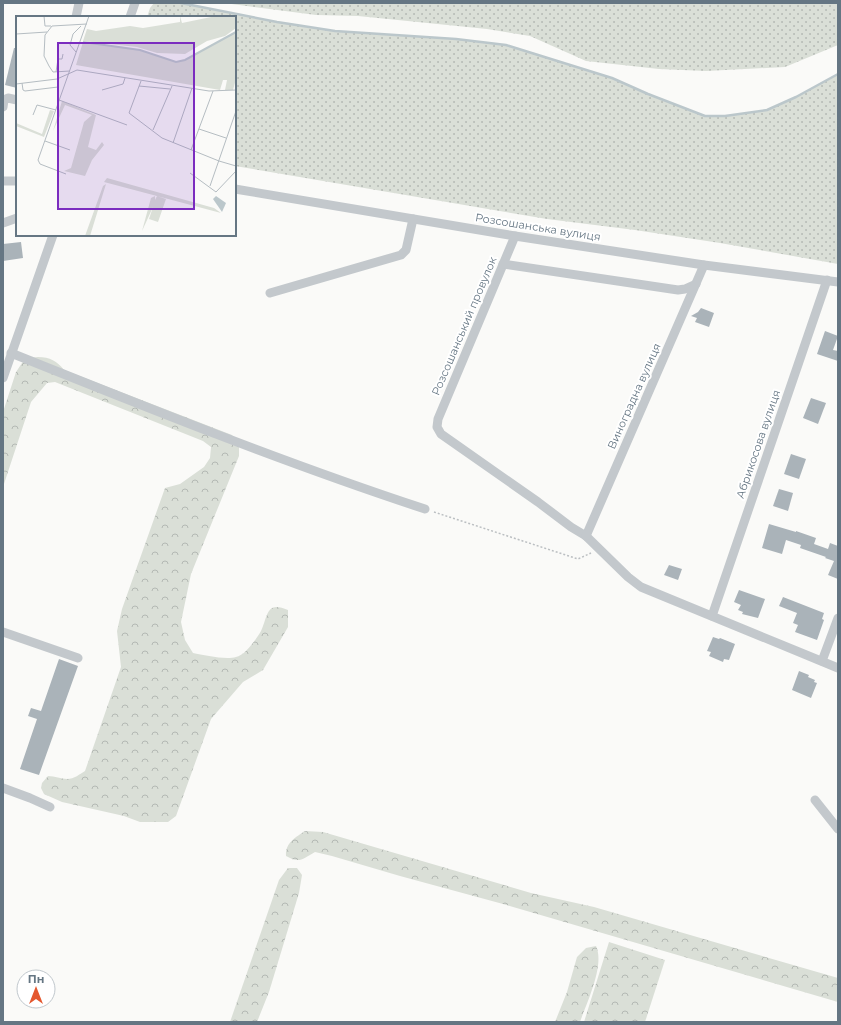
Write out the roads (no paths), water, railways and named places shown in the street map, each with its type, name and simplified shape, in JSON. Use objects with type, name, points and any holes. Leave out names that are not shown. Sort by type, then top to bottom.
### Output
[{"type":"street","points":[[76,16],[79,3]]},
{"type":"street","points":[[130,16],[135,3]]},
{"type":"street","points":[[3,107],[4,100],[8,98],[16,100]]},
{"type":"street","points":[[3,180],[16,180]]},
{"type":"street","name":"Розсошанська вулиця","points":[[236,189],[515,236],[704,265],[838,282]]},
{"type":"street","points":[[3,223],[16,218]]},
{"type":"street","points":[[270,293],[401,255],[406,250],[413,219]]},
{"type":"street","points":[[3,378],[53,236]]},
{"type":"street","name":"Розсошанський провулок","points":[[515,236],[438,419],[437,427],[441,434],[571,527],[586,536]]},
{"type":"street","points":[[503,264],[678,290],[685,289],[696,284]]},
{"type":"street","name":"Виноградна вулиця","points":[[586,536],[704,265]]},
{"type":"street","name":"Абрикосова вулиця","points":[[712,616],[827,280]]},
{"type":"street","points":[[11,353],[251,448],[425,509]]},
{"type":"street","points":[[586,536],[628,577],[642,587],[838,668]]},
{"type":"street","points":[[822,661],[838,618]]},
{"type":"street","points":[[3,632],[78,658]]},
{"type":"street","points":[[3,788],[50,807]]},
{"type":"street","points":[[815,800],[838,829]]},
{"type":"waterway","points":[[181,3],[277,22],[335,31],[456,39],[506,45],[612,78],[705,116],[725,116],[767,110],[796,97],[838,74]]}]
